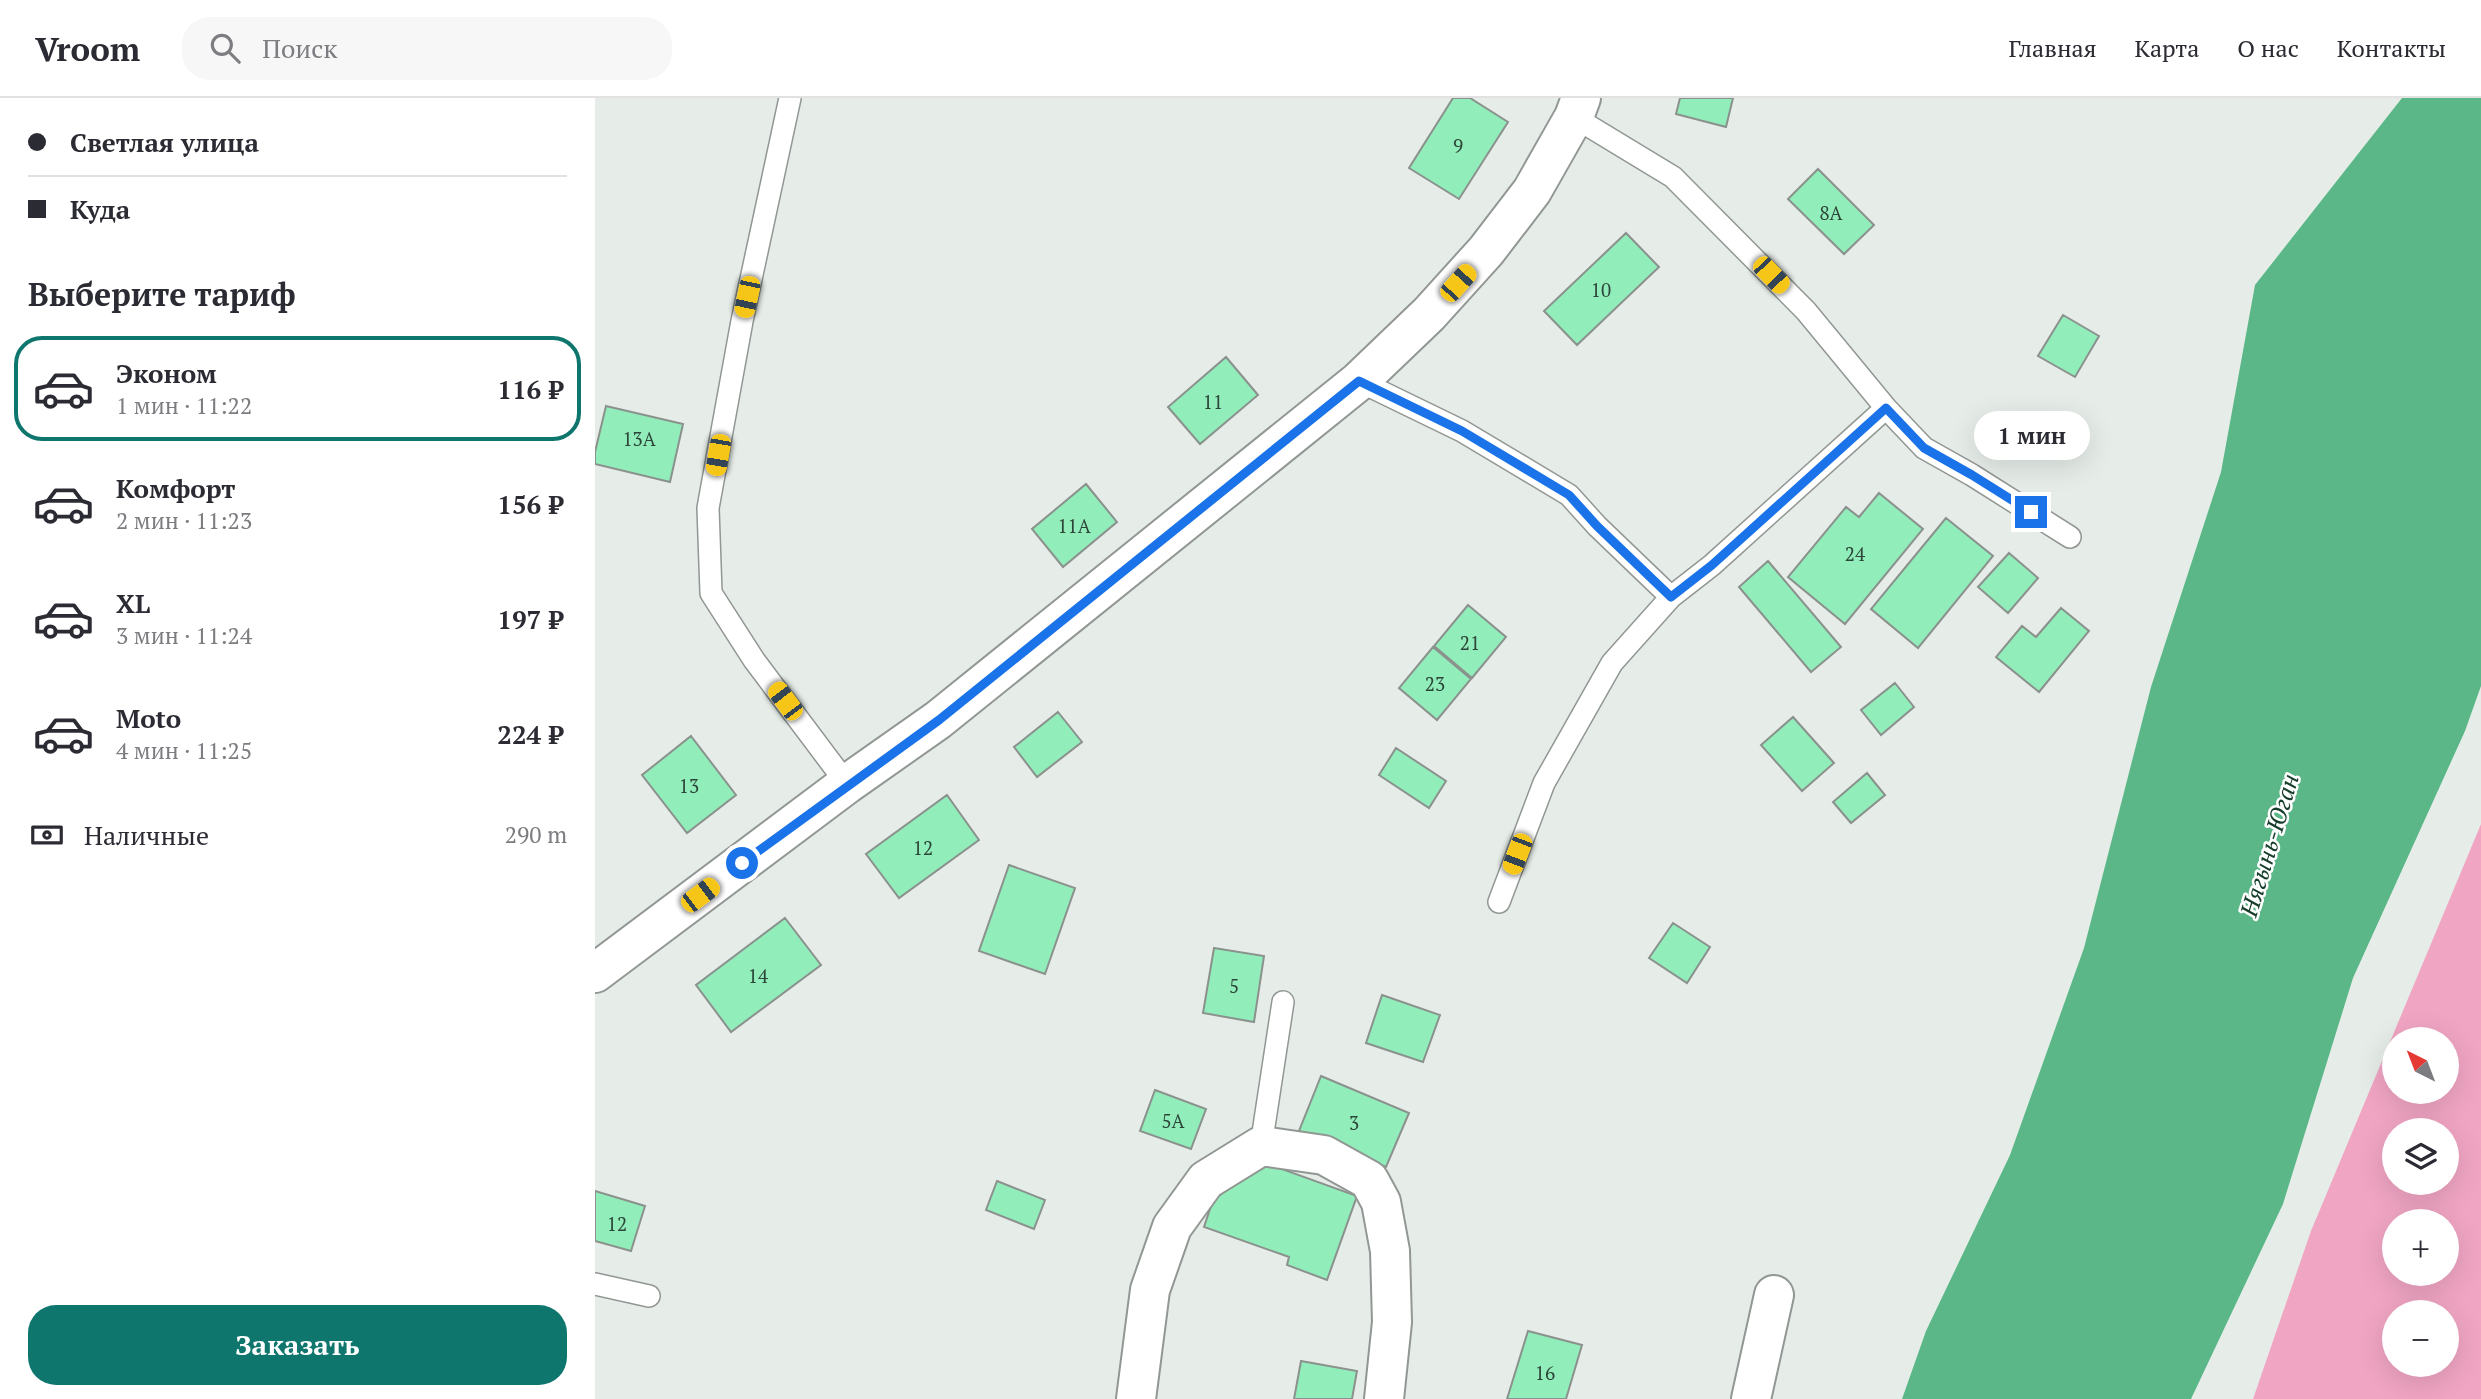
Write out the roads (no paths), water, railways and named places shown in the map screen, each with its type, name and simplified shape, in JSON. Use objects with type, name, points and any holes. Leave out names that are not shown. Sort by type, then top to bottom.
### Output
[{"type":"street","points":[[595,973],[847,784],[939,720],[1359,381],[1429,314],[1486,251],[1532,191],[1578,107]]},
{"type":"street","points":[[1136,1399],[1150,1290],[1172,1227],[1206,1180],[1261,1146],[1324,1155],[1369,1180],[1381,1202],[1390,1251],[1392,1322],[1384,1399]]},
{"type":"street","points":[[1751,1399],[1774,1295]]},
{"type":"lane","points":[[790,98],[742,321],[708,508],[711,593],[754,660],[847,784]]},
{"type":"lane","points":[[1578,107],[1674,177],[1737,239],[1806,311],[1886,408],[1924,448],[2070,537]]},
{"type":"lane","points":[[1359,381],[1462,431],[1569,495],[1597,526],[1671,597]]},
{"type":"lane","points":[[1499,902],[1544,783],[1612,663],[1671,597],[1712,565],[1886,408]]},
{"type":"lane","points":[[1261,1146],[1283,1002]]},
{"type":"lane","points":[[595,1284],[649,1296]]},
{"type":"water","name":"Нягынь-Юган","points":[[2402,98],[2481,98],[2481,686],[2465,731],[2353,978],[2283,1204],[2191,1399],[1902,1399],[1926,1331],[2010,1155],[2084,948],[2151,687],[2221,472],[2255,285]]}]
